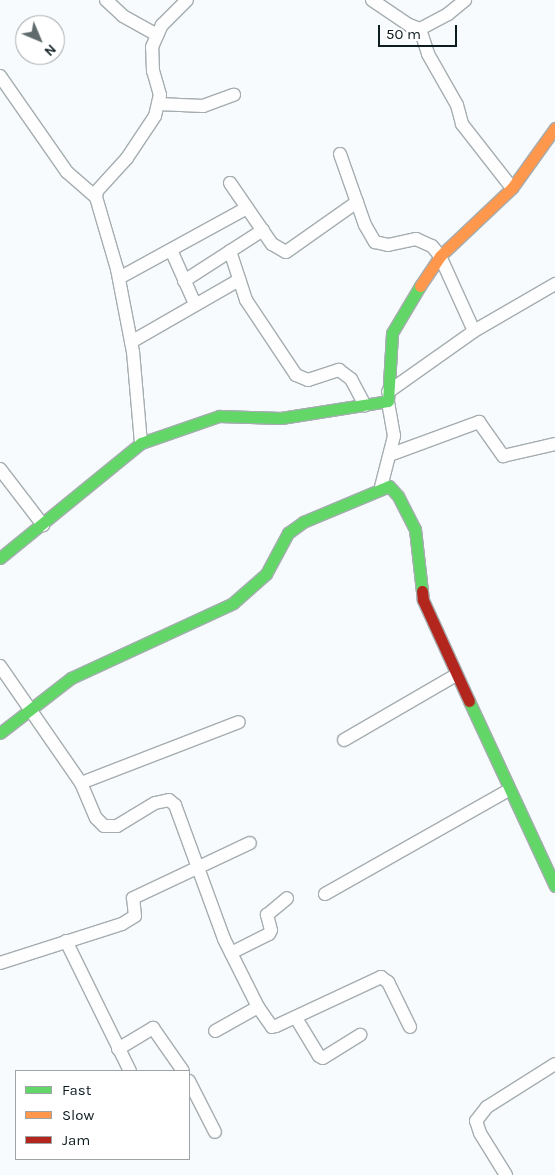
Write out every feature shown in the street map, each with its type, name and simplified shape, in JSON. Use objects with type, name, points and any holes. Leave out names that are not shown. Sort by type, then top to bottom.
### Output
[{"type":"street","points":[[106,0],[123,16],[157,35]]},
{"type":"street","points":[[140,443],[131,342],[119,278],[96,197],[97,191],[145,135],[158,104],[160,87],[153,71],[152,46],[162,26],[187,0]]},
{"type":"street","points":[[372,0],[409,25],[420,29],[448,14],[465,0]]},
{"type":"street","points":[[420,29],[428,54],[457,105],[462,124],[512,188]]},
{"type":"street","points":[[0,76],[67,172],[96,197]]},
{"type":"street","points":[[158,104],[203,106],[234,95]]},
{"type":"street","points":[[381,487],[392,454],[394,422],[388,397],[392,333],[440,256],[512,188],[555,128]]},
{"type":"street","points":[[340,154],[365,225],[380,245],[416,239],[432,246],[440,256],[474,331]]},
{"type":"street","points":[[230,183],[272,244],[286,252],[357,202]]},
{"type":"street","points":[[119,278],[247,208]]},
{"type":"street","points":[[184,281],[263,230]]},
{"type":"street","points":[[171,250],[195,304]]},
{"type":"street","points":[[230,251],[246,300],[296,375],[308,380],[339,370],[351,379],[366,405]]},
{"type":"street","points":[[131,342],[239,280]]},
{"type":"street","points":[[0,558],[43,525],[140,443],[219,416],[281,418],[366,405],[388,397],[474,331],[555,284]]},
{"type":"street","points":[[392,454],[479,422],[503,456],[555,444]]},
{"type":"street","points":[[0,469],[43,525]]},
{"type":"street","points":[[0,733],[31,711],[71,678],[213,615],[234,603],[266,574],[295,527],[381,487],[394,490],[415,529],[424,600],[456,675],[555,886]]},
{"type":"street","points":[[0,666],[81,783],[96,818],[104,826],[117,826],[155,803],[169,800],[175,805],[231,953],[258,1008],[272,1027],[296,1018],[381,977],[388,982],[410,1027]]},
{"type":"street","points":[[344,740],[456,675]]},
{"type":"street","points":[[81,783],[239,722]]},
{"type":"street","points":[[325,894],[509,790]]},
{"type":"street","points":[[0,963],[122,924],[135,916],[133,898],[250,843]]},
{"type":"street","points":[[231,953],[268,934],[271,930],[267,915],[287,898]]},
{"type":"street","points":[[66,941],[129,1070]]},
{"type":"street","points":[[216,1031],[258,1008]]},
{"type":"street","points":[[296,1018],[319,1056],[323,1058],[360,1035]]},
{"type":"street","points":[[118,1049],[153,1028],[182,1070]]},
{"type":"street","points":[[506,1175],[480,1133],[476,1121],[487,1107],[555,1064]]},
{"type":"street","points":[[190,1083],[216,1132]]},
{"type":"traffic: fast","points":[[0,558],[141,443],[219,416],[281,418],[388,401],[392,333],[420,286]]},
{"type":"traffic: fast","points":[[0,733],[71,678],[233,603],[266,574],[288,533],[303,522],[389,486],[398,496],[415,529],[422,591]]},
{"type":"traffic: fast","points":[[469,701],[555,886]]},
{"type":"traffic: slow","points":[[420,286],[440,256],[512,188],[555,128]]},
{"type":"traffic: jam","points":[[422,591],[423,600],[469,701]]}]
